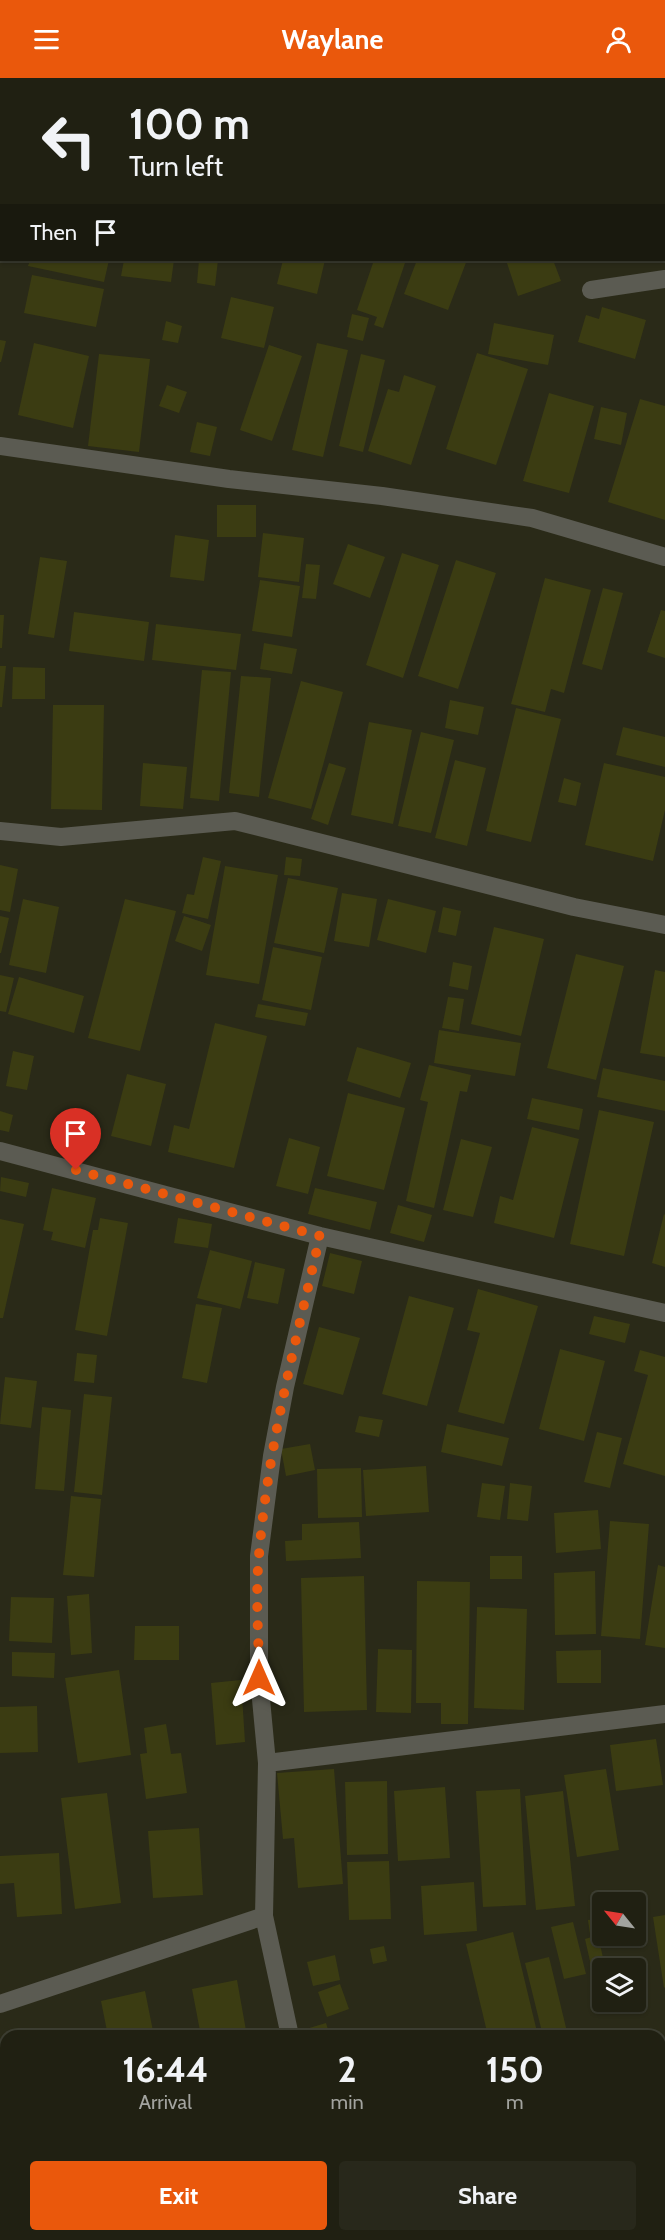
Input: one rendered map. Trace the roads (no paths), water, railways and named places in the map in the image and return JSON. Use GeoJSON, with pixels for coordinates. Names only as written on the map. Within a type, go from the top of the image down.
{"type":"FeatureCollection","features":[{"type":"Feature","properties":{"kind":"street"},"geometry":{"type":"LineString","coordinates":[[591,290],[665,279]]}},
{"type":"Feature","properties":{"kind":"street"},"geometry":{"type":"LineString","coordinates":[[0,446],[228,479],[382,495],[532,518],[665,557]]}},
{"type":"Feature","properties":{"kind":"street"},"geometry":{"type":"LineString","coordinates":[[0,831],[61,837],[235,822],[574,907],[665,925]]}},
{"type":"Feature","properties":{"kind":"street"},"geometry":{"type":"LineString","coordinates":[[0,1150],[320,1236],[665,1313]]}},
{"type":"Feature","properties":{"kind":"street"},"geometry":{"type":"LineString","coordinates":[[289,2030],[264,1916],[267,1763],[259,1678],[259,1556],[272,1456],[285,1387],[320,1236]]}},
{"type":"Feature","properties":{"kind":"street"},"geometry":{"type":"LineString","coordinates":[[267,1763],[665,1714]]}},
{"type":"Feature","properties":{"kind":"street"},"geometry":{"type":"LineString","coordinates":[[0,2004],[264,1916]]}}]}
